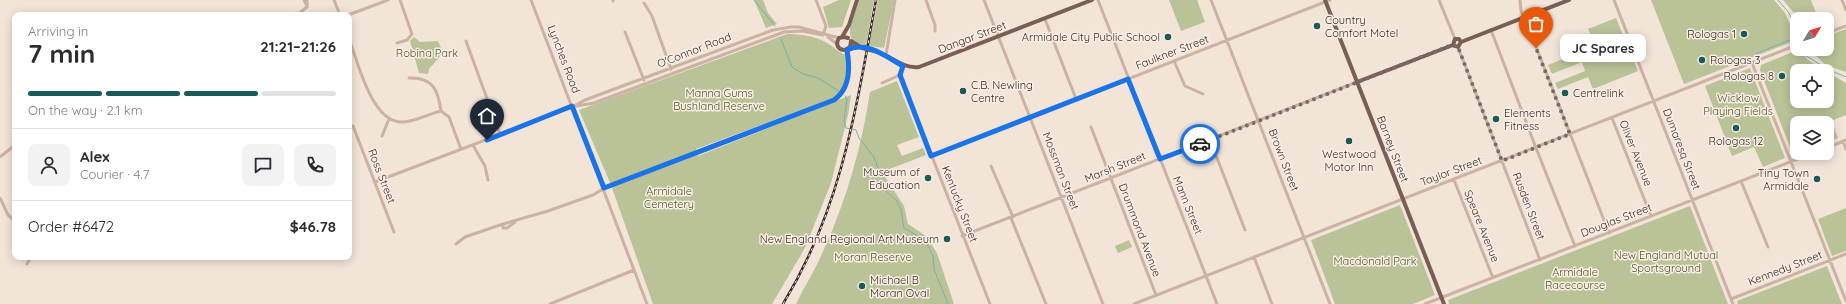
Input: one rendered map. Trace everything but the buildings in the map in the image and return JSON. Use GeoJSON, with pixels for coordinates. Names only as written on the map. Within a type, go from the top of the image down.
{"type":"FeatureCollection","features":[{"type":"Feature","properties":{"kind":"main road"},"geometry":{"type":"LineString","coordinates":[[857,0],[847,30],[837,44],[841,50],[860,47]]}},
{"type":"Feature","properties":{"kind":"main road","name":"Dangar Street"},"geometry":{"type":"LineString","coordinates":[[903,66],[919,67],[1092,0]]}},
{"type":"Feature","properties":{"kind":"main road"},"geometry":{"type":"LineString","coordinates":[[1461,42],[1459,39],[1455,39],[1452,45],[1458,47],[1461,42],[1566,0]]}},
{"type":"Feature","properties":{"kind":"main road","name":"Barney Street"},"geometry":{"type":"LineString","coordinates":[[1327,1],[1444,304]]}},
{"type":"Feature","properties":{"kind":"main road"},"geometry":{"type":"LineString","coordinates":[[847,30],[848,38],[851,42],[860,47],[886,55],[903,66]]}},
{"type":"Feature","properties":{"kind":"main road"},"geometry":{"type":"LineString","coordinates":[[841,38],[848,38]]}},
{"type":"Feature","properties":{"kind":"main road"},"geometry":{"type":"LineString","coordinates":[[848,49],[851,42]]}},
{"type":"Feature","properties":{"kind":"main road","name":"Marsh Street"},"geometry":{"type":"LineString","coordinates":[[1357,82],[1452,45]]}},
{"type":"Feature","properties":{"kind":"street"},"geometry":{"type":"LineString","coordinates":[[304,0],[307,7]]}},
{"type":"Feature","properties":{"kind":"street"},"geometry":{"type":"LineString","coordinates":[[307,0],[307,7]]}},
{"type":"Feature","properties":{"kind":"street"},"geometry":{"type":"LineString","coordinates":[[334,0],[339,12]]}},
{"type":"Feature","properties":{"kind":"street"},"geometry":{"type":"LineString","coordinates":[[352,14],[388,0]]}},
{"type":"Feature","properties":{"kind":"street"},"geometry":{"type":"LineString","coordinates":[[397,43],[407,40],[412,34],[400,0]]}},
{"type":"Feature","properties":{"kind":"street","name":"Lynches Road"},"geometry":{"type":"LineString","coordinates":[[531,0],[647,304]]}},
{"type":"Feature","properties":{"kind":"street"},"geometry":{"type":"LineString","coordinates":[[816,0],[826,26],[825,36]]}},
{"type":"Feature","properties":{"kind":"street"},"geometry":{"type":"LineString","coordinates":[[886,55],[895,0]]}},
{"type":"Feature","properties":{"kind":"street"},"geometry":{"type":"LineString","coordinates":[[926,0],[935,25],[935,31]]}},
{"type":"Feature","properties":{"kind":"street","name":"Mossman Street"},"geometry":{"type":"LineString","coordinates":[[984,0],[1103,304]]}},
{"type":"Feature","properties":{"kind":"street","name":"Mann Street"},"geometry":{"type":"LineString","coordinates":[[1098,0],[1217,304]]}},
{"type":"Feature","properties":{"kind":"street","name":"Brown Street"},"geometry":{"type":"LineString","coordinates":[[1212,0],[1330,304]]}},
{"type":"Feature","properties":{"kind":"street"},"geometry":{"type":"LineString","coordinates":[[1439,0],[1455,39]]}},
{"type":"Feature","properties":{"kind":"street"},"geometry":{"type":"LineString","coordinates":[[1520,0],[1521,12],[1609,233]]}},
{"type":"Feature","properties":{"kind":"street","name":"Dumaresq Street"},"geometry":{"type":"LineString","coordinates":[[1614,0],[1731,298],[1732,304]]}},
{"type":"Feature","properties":{"kind":"street"},"geometry":{"type":"LineString","coordinates":[[1842,0],[1846,10]]}},
{"type":"Feature","properties":{"kind":"street","name":"Faulkner Street"},"geometry":{"type":"LineString","coordinates":[[931,156],[1327,1]]}},
{"type":"Feature","properties":{"kind":"street"},"geometry":{"type":"LineString","coordinates":[[644,3],[652,16],[670,69]]}},
{"type":"Feature","properties":{"kind":"street"},"geometry":{"type":"LineString","coordinates":[[301,12],[307,7]]}},
{"type":"Feature","properties":{"kind":"street"},"geometry":{"type":"LineString","coordinates":[[1044,18],[1076,99]]}},
{"type":"Feature","properties":{"kind":"street"},"geometry":{"type":"LineString","coordinates":[[1834,30],[1846,26]]}},
{"type":"Feature","properties":{"kind":"street","name":"O'Connor Road"},"geometry":{"type":"LineString","coordinates":[[375,182],[585,100],[778,29],[799,28],[820,32],[837,44]]}},
{"type":"Feature","properties":{"kind":"street"},"geometry":{"type":"LineString","coordinates":[[1491,30],[1574,246]]}},
{"type":"Feature","properties":{"kind":"street","name":"O'Connor Road"},"geometry":{"type":"LineString","coordinates":[[572,106],[594,103],[784,32],[802,31],[841,38]]}},
{"type":"Feature","properties":{"kind":"street"},"geometry":{"type":"LineString","coordinates":[[625,32],[645,84]]}},
{"type":"Feature","properties":{"kind":"street"},"geometry":{"type":"LineString","coordinates":[[466,41],[500,134]]}},
{"type":"Feature","properties":{"kind":"street"},"geometry":{"type":"LineString","coordinates":[[352,47],[376,107],[389,119],[399,122],[409,122],[441,111]]}},
{"type":"Feature","properties":{"kind":"street","name":"Rusden Street"},"geometry":{"type":"LineString","coordinates":[[1458,47],[1540,260]]}},
{"type":"Feature","properties":{"kind":"street","name":"Taylor Street"},"geometry":{"type":"LineString","coordinates":[[1134,304],[1790,48]]}},
{"type":"Feature","properties":{"kind":"street"},"geometry":{"type":"LineString","coordinates":[[456,244],[465,237],[503,224],[503,228],[505,229],[515,222],[593,195],[604,188],[834,100],[842,94],[845,89],[848,75],[848,49]]}},
{"type":"Feature","properties":{"kind":"street"},"geometry":{"type":"LineString","coordinates":[[1174,61],[1185,86],[1203,94]]}},
{"type":"Feature","properties":{"kind":"street"},"geometry":{"type":"LineString","coordinates":[[1752,62],[1846,301]]}},
{"type":"Feature","properties":{"kind":"street"},"geometry":{"type":"LineString","coordinates":[[882,83],[900,75],[903,66]]}},
{"type":"Feature","properties":{"kind":"street","name":"Kentucky Street"},"geometry":{"type":"LineString","coordinates":[[900,75],[990,304]]}},
{"type":"Feature","properties":{"kind":"street"},"geometry":{"type":"LineString","coordinates":[[410,78],[424,79],[429,81],[432,85],[441,111],[449,117],[461,149]]}},
{"type":"Feature","properties":{"kind":"street","name":"Marsh Street"},"geometry":{"type":"LineString","coordinates":[[962,236],[1357,82]]}},
{"type":"Feature","properties":{"kind":"street","name":"Oliver Avenue"},"geometry":{"type":"LineString","coordinates":[[1612,118],[1651,216]]}},
{"type":"Feature","properties":{"kind":"street"},"geometry":{"type":"LineString","coordinates":[[382,136],[389,119]]}},
{"type":"Feature","properties":{"kind":"street","name":"Ross Street"},"geometry":{"type":"LineString","coordinates":[[352,126],[394,232]]}},
{"type":"Feature","properties":{"kind":"street","name":"Drummond Avenue"},"geometry":{"type":"LineString","coordinates":[[1091,127],[1156,295]]}},
{"type":"Feature","properties":{"kind":"street"},"geometry":{"type":"LineString","coordinates":[[1210,140],[1245,230]]}},
{"type":"Feature","properties":{"kind":"street"},"geometry":{"type":"LineString","coordinates":[[1834,145],[1845,141],[1846,149]]}},
{"type":"Feature","properties":{"kind":"street"},"geometry":{"type":"LineString","coordinates":[[473,145],[485,166],[488,180]]}},
{"type":"Feature","properties":{"kind":"street"},"geometry":{"type":"LineString","coordinates":[[0,157],[12,147]]}},
{"type":"Feature","properties":{"kind":"street","name":"Douglas Street"},"geometry":{"type":"LineString","coordinates":[[1425,304],[1791,161]]}},
{"type":"Feature","properties":{"kind":"street"},"geometry":{"type":"LineString","coordinates":[[992,166],[1046,304]]}},
{"type":"Feature","properties":{"kind":"street","name":"Speare Avenue"},"geometry":{"type":"LineString","coordinates":[[1454,180],[1493,278]]}},
{"type":"Feature","properties":{"kind":"street"},"geometry":{"type":"LineString","coordinates":[[1741,181],[1768,247]]}},
{"type":"Feature","properties":{"kind":"street"},"geometry":{"type":"LineString","coordinates":[[0,198],[8,215],[12,218]]}},
{"type":"Feature","properties":{"kind":"street","name":"Kennedy Street"},"geometry":{"type":"LineString","coordinates":[[1731,298],[1846,254]]}},
{"type":"Feature","properties":{"kind":"street"},"geometry":{"type":"LineString","coordinates":[[1254,257],[1272,304]]}},
{"type":"Feature","properties":{"kind":"street"},"geometry":{"type":"LineString","coordinates":[[27,264],[29,260]]}},
{"type":"Feature","properties":{"kind":"street"},"geometry":{"type":"LineString","coordinates":[[550,304],[634,270]]}},
{"type":"Feature","properties":{"kind":"green space"},"geometry":{"type":"Polygon","coordinates":[[[754,0],[763,0],[768,13],[777,24],[766,28],[754,0]]]}},
{"type":"Feature","properties":{"kind":"green space"},"geometry":{"type":"Polygon","coordinates":[[[839,0],[851,0],[842,27],[829,28],[823,7],[839,0]]]}},
{"type":"Feature","properties":{"kind":"green space"},"geometry":{"type":"Polygon","coordinates":[[[859,0],[874,0],[866,45],[852,40],[850,35],[850,28],[859,0]]]}},
{"type":"Feature","properties":{"kind":"green space"},"geometry":{"type":"Polygon","coordinates":[[[878,0],[894,0],[884,48],[869,46],[878,0]]]}},
{"type":"Feature","properties":{"kind":"green space"},"geometry":{"type":"Polygon","coordinates":[[[1169,0],[1197,0],[1205,22],[1181,31],[1169,0]]]}},
{"type":"Feature","properties":{"kind":"green space"},"geometry":{"type":"Polygon","coordinates":[[[1651,0],[1774,0],[1785,13],[1790,24],[1790,43],[1684,84],[1651,0]]]}},
{"type":"Feature","properties":{"kind":"green space"},"geometry":{"type":"Polygon","coordinates":[[[1783,0],[1811,0],[1815,12],[1793,12],[1783,0]]]}},
{"type":"Feature","properties":{"kind":"green space"},"geometry":{"type":"Polygon","coordinates":[[[1616,18],[1638,71],[1593,89],[1588,77],[1558,89],[1555,83],[1585,71],[1582,62],[1552,74],[1548,65],[1578,53],[1576,47],[1593,40],[1588,29],[1616,18]]]}},
{"type":"Feature","properties":{"kind":"green space"},"geometry":{"type":"Polygon","coordinates":[[[1846,29],[1846,72],[1834,68],[1834,64],[1825,64],[1816,56],[1834,56],[1834,33],[1846,29]]]}},
{"type":"Feature","properties":{"kind":"green space"},"geometry":{"type":"Polygon","coordinates":[[[787,34],[813,37],[829,44],[843,54],[846,54],[846,77],[840,93],[836,97],[696,149],[698,156],[851,95],[848,115],[831,183],[805,248],[772,304],[653,304],[611,185],[579,110],[787,34]]]}},
{"type":"Feature","properties":{"kind":"green space","name":"Robina Park"},"geometry":{"type":"Polygon","coordinates":[[[414,37],[420,42],[438,41],[443,53],[429,69],[428,74],[419,73],[410,41],[414,37]]]}},
{"type":"Feature","properties":{"kind":"green space","name":"Wicklow Playing Fields"},"geometry":{"type":"Polygon","coordinates":[[[1790,53],[1790,56],[1805,56],[1815,64],[1790,64],[1790,108],[1834,108],[1834,76],[1846,83],[1846,115],[1834,120],[1834,116],[1790,116],[1790,147],[1760,70],[1761,65],[1790,53]]]}},
{"type":"Feature","properties":{"kind":"green space","name":"Wicklow Playing Fields"},"geometry":{"type":"Polygon","coordinates":[[[1750,68],[1785,158],[1763,167],[1754,147],[1732,156],[1705,86],[1750,68]]]}},
{"type":"Feature","properties":{"kind":"green space","name":"Moran Reserve"},"geometry":{"type":"Polygon","coordinates":[[[897,81],[919,137],[897,145],[902,156],[923,148],[926,155],[882,172],[904,206],[908,224],[926,236],[937,253],[954,304],[796,304],[822,254],[847,190],[863,132],[870,92],[897,81]]]}},
{"type":"Feature","properties":{"kind":"green space","name":"Wicklow Playing Fields"},"geometry":{"type":"Polygon","coordinates":[[[1834,128],[1838,138],[1834,140],[1834,128]]]}},
{"type":"Feature","properties":{"kind":"green space","name":"Macdonald Park"},"geometry":{"type":"Polygon","coordinates":[[[1400,205],[1435,295],[1413,304],[1335,304],[1311,240],[1400,205]]]}},
{"type":"Feature","properties":{"kind":"green space","name":"New England Mutual Sportsground"},"geometry":{"type":"Polygon","coordinates":[[[1690,206],[1728,304],[1449,304],[1448,300],[1690,206]]]}},
{"type":"Feature","properties":{"kind":"green space"},"geometry":{"type":"Polygon","coordinates":[[[1846,208],[1846,251],[1832,256],[1818,219],[1846,208]]]}},
{"type":"Feature","properties":{"kind":"green space"},"geometry":{"type":"Polygon","coordinates":[[[1129,240],[1132,247],[1118,253],[1115,246],[1129,240]]]}},
{"type":"Feature","properties":{"kind":"green space"},"geometry":{"type":"Polygon","coordinates":[[[1827,266],[1842,304],[1738,304],[1737,301],[1827,266]]]}},
{"type":"Feature","properties":{"kind":"waterway"},"geometry":{"type":"LineString","coordinates":[[754,0],[775,26]]}},
{"type":"Feature","properties":{"kind":"waterway"},"geometry":{"type":"LineString","coordinates":[[1778,0],[1790,15]]}},
{"type":"Feature","properties":{"kind":"waterway"},"geometry":{"type":"LineString","coordinates":[[781,39],[792,67],[803,74],[818,78],[840,92]]}},
{"type":"Feature","properties":{"kind":"waterway"},"geometry":{"type":"LineString","coordinates":[[1755,54],[1790,40]]}},
{"type":"Feature","properties":{"kind":"waterway"},"geometry":{"type":"LineString","coordinates":[[1807,56],[1827,69],[1846,77]]}},
{"type":"Feature","properties":{"kind":"waterway"},"geometry":{"type":"LineString","coordinates":[[845,96],[847,99],[844,120],[846,128],[856,130],[859,138],[874,157],[886,191],[897,201],[901,210],[904,228],[925,240],[933,256],[934,269],[948,304]]}},
{"type":"Feature","properties":{"kind":"railway"},"geometry":{"type":"LineString","coordinates":[[783,304],[803,268],[820,231],[833,194],[853,119],[876,0]]}},
{"type":"Feature","properties":{"kind":"way so far"},"geometry":{"type":"LineString","coordinates":[[1200,144],[1452,45],[1454,47],[1458,47],[1502,161],[1570,134],[1536,48]]}},
{"type":"Feature","properties":{"kind":"place","name":"Country Comfort Motel"},"geometry":{"type":"Point","coordinates":[1317,26]}},
{"type":"Feature","properties":{"kind":"place","name":"Rologas 1"},"geometry":{"type":"Point","coordinates":[1744,34]}},
{"type":"Feature","properties":{"kind":"place","name":"Armidale City Public School"},"geometry":{"type":"Point","coordinates":[1168,37]}},
{"type":"Feature","properties":{"kind":"place","name":"JC Spares"},"geometry":{"type":"Point","coordinates":[1536,48]}},
{"type":"Feature","properties":{"kind":"place","name":"Rologas 3"},"geometry":{"type":"Point","coordinates":[1702,60]}},
{"type":"Feature","properties":{"kind":"place","name":"Rologas 8"},"geometry":{"type":"Point","coordinates":[1782,76]}},
{"type":"Feature","properties":{"kind":"place","name":"C.B. Newling Centre"},"geometry":{"type":"Point","coordinates":[963,91]}},
{"type":"Feature","properties":{"kind":"place","name":"Centrelink"},"geometry":{"type":"Point","coordinates":[1565,93]}},
{"type":"Feature","properties":{"kind":"place","name":"Elements Fitness"},"geometry":{"type":"Point","coordinates":[1496,119]}},
{"type":"Feature","properties":{"kind":"place","name":"Rologas 12"},"geometry":{"type":"Point","coordinates":[1736,128]}},
{"type":"Feature","properties":{"kind":"place","name":"Westwood Motor Inn"},"geometry":{"type":"Point","coordinates":[1349,141]}},
{"type":"Feature","properties":{"kind":"place","name":"Museum of Education"},"geometry":{"type":"Point","coordinates":[928,178]}},
{"type":"Feature","properties":{"kind":"place","name":"Tiny Town Armidale"},"geometry":{"type":"Point","coordinates":[1817,179]}},
{"type":"Feature","properties":{"kind":"place","name":"New England Regional Art Museum"},"geometry":{"type":"Point","coordinates":[947,239]}},
{"type":"Feature","properties":{"kind":"place","name":"Michael B Moran Oval"},"geometry":{"type":"Point","coordinates":[862,286]}},
{"type":"Feature","properties":{"kind":"route"},"geometry":{"type":"LineString","coordinates":[[487,140],[572,106],[604,188],[652,172],[834,100],[842,94],[845,89],[848,75],[847,50],[849,48],[858,47],[881,52],[903,66],[900,75],[931,156],[1128,79],[1160,159],[1200,144]]}},
{"type":"Feature","properties":{"kind":"park label","name":"Manna Gums Bushland Reserve"},"geometry":{"type":"Point","coordinates":[719,99]}},
{"type":"Feature","properties":{"kind":"park label","name":"Armidale Cemetery"},"geometry":{"type":"Point","coordinates":[669,197]}},
{"type":"Feature","properties":{"kind":"park label","name":"Armidale Racecourse"},"geometry":{"type":"Point","coordinates":[1575,278]}}]}
